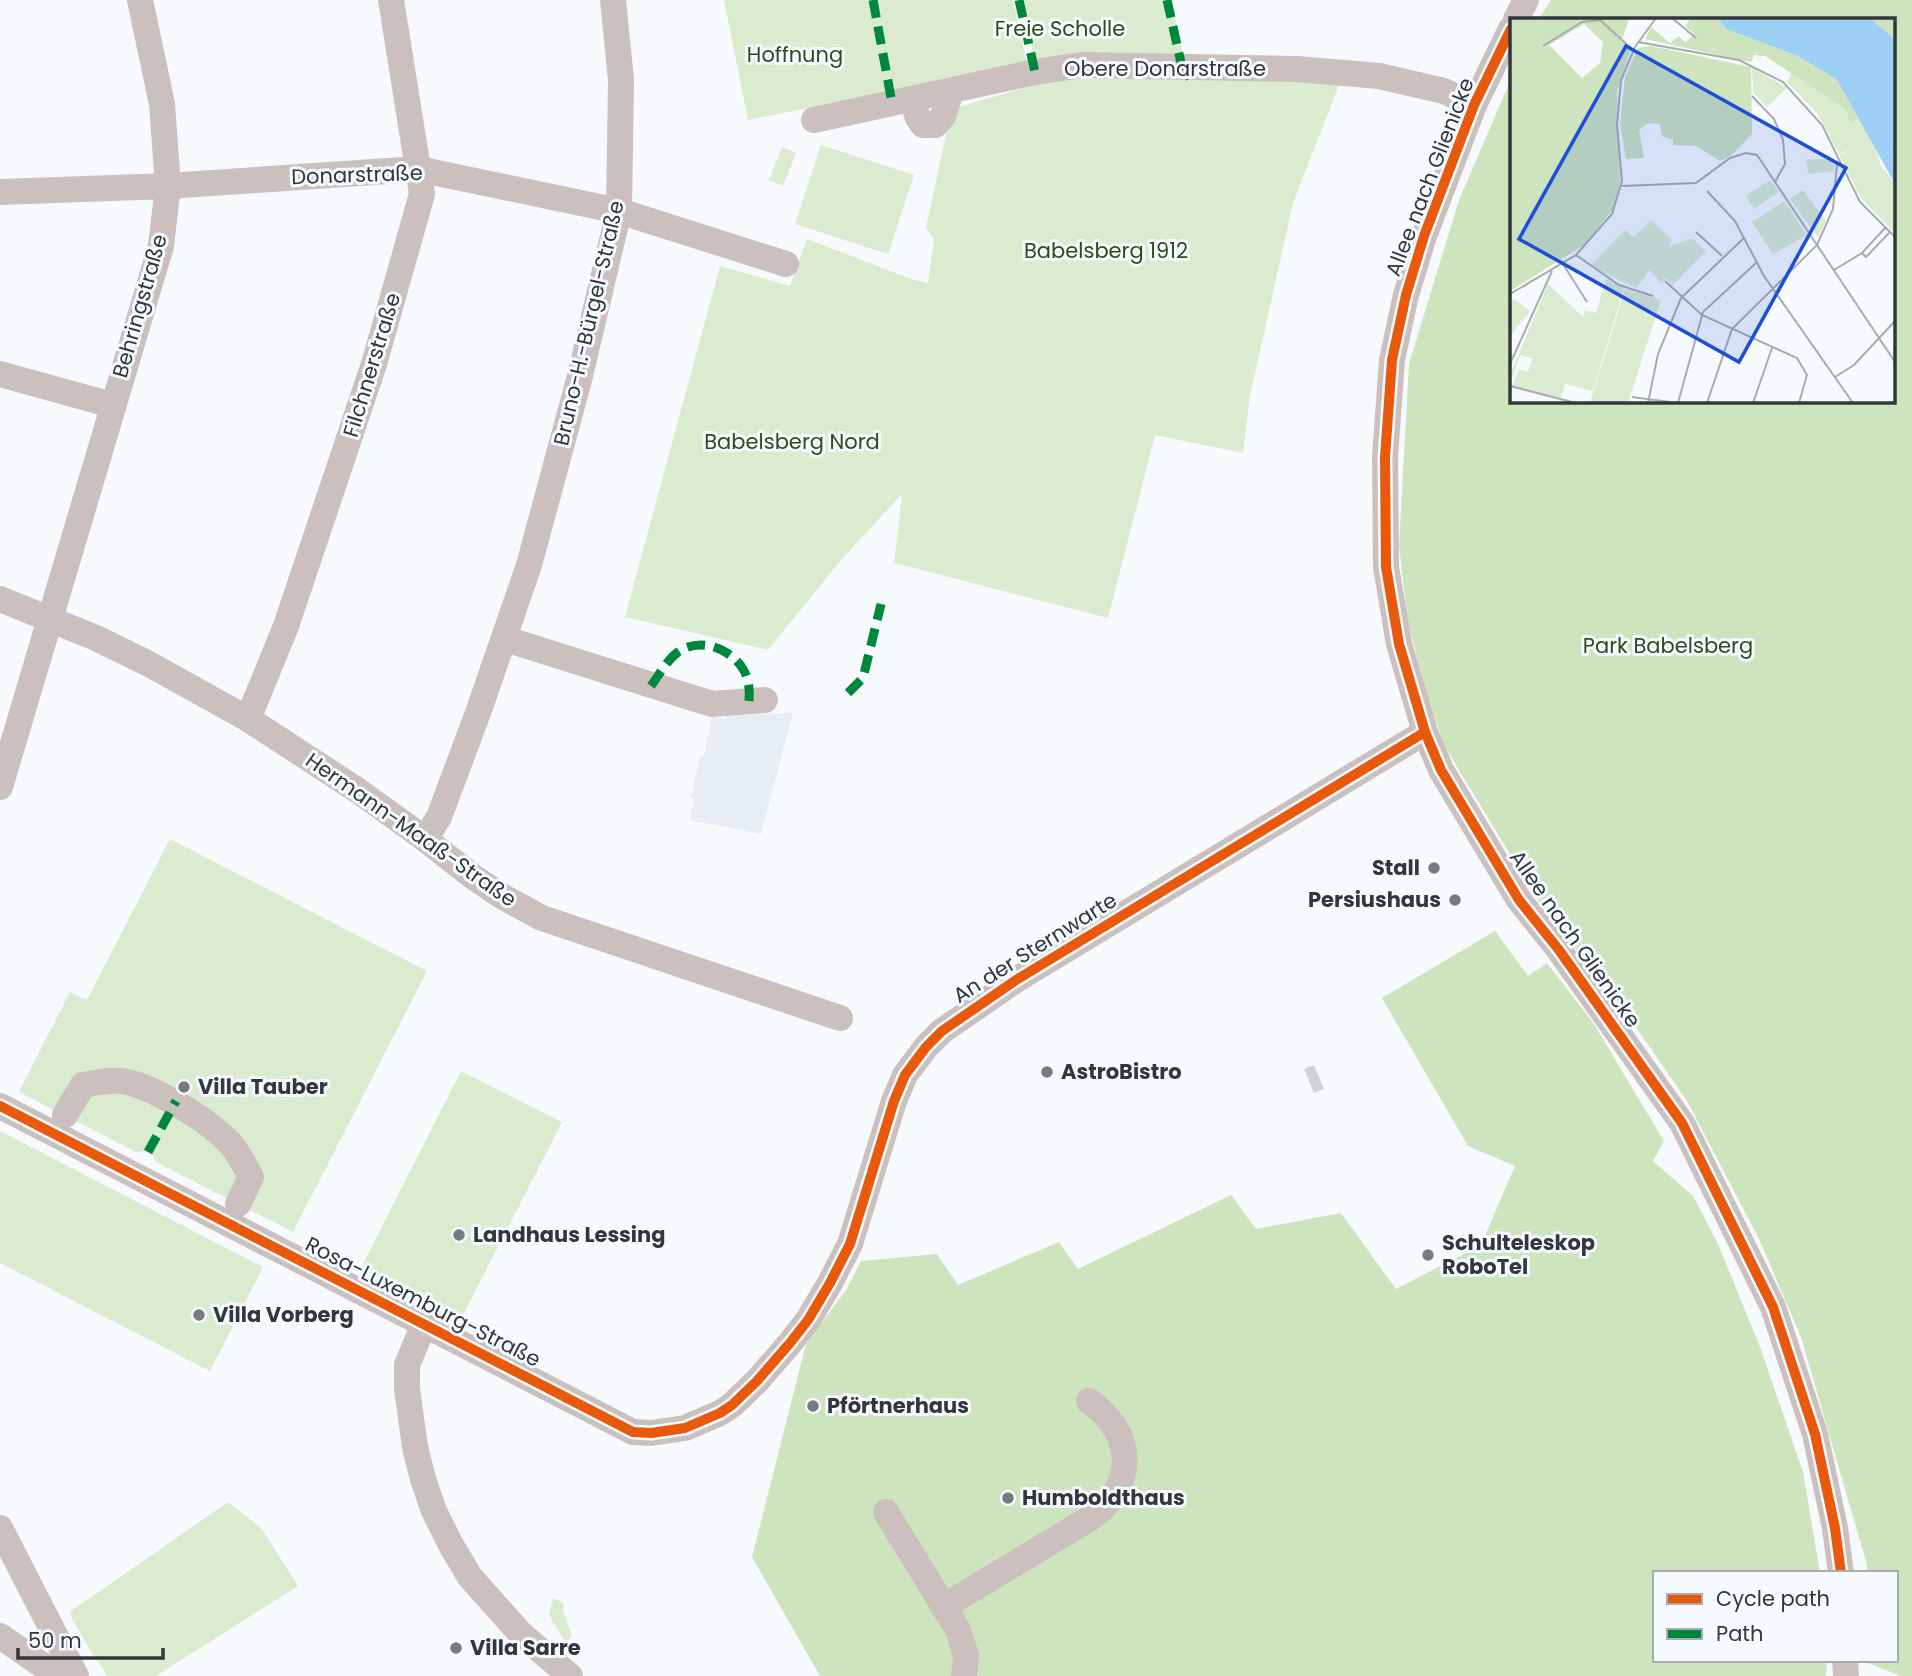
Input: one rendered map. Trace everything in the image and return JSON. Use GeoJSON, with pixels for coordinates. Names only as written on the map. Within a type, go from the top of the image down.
{"type":"FeatureCollection","features":[{"type":"Feature","properties":{"kind":"street","name":"Behringstraße"},"geometry":{"type":"LineString","coordinates":[[0,787],[160,246],[168,186],[162,104],[140,0]]}},
{"type":"Feature","properties":{"kind":"street","name":"Filchnerstraße"},"geometry":{"type":"LineString","coordinates":[[248,719],[286,626],[374,364],[422,194],[391,0]]}},
{"type":"Feature","properties":{"kind":"street","name":"Bruno-H.-Bürgel-Straße"},"geometry":{"type":"LineString","coordinates":[[425,839],[439,817],[505,639],[548,499],[619,211],[621,80],[613,0]]}},
{"type":"Feature","properties":{"kind":"street"},"geometry":{"type":"LineString","coordinates":[[1516,18],[1525,0]]}},
{"type":"Feature","properties":{"kind":"street","name":"Allee nach Glienicke"},"geometry":{"type":"LineString","coordinates":[[1510,31],[1474,105],[1424,236],[1406,295],[1392,359],[1385,497],[1388,580],[1399,644],[1425,732],[1441,769],[1519,900],[1559,950],[1682,1124],[1773,1307],[1815,1434],[1835,1528],[1841,1571]]}},
{"type":"Feature","properties":{"kind":"street","name":"Obere Donarstraße"},"geometry":{"type":"LineString","coordinates":[[814,120],[1035,72],[1082,65],[1297,69],[1379,76],[1444,91],[1474,105]]}},
{"type":"Feature","properties":{"kind":"street","name":"Donarstraße"},"geometry":{"type":"LineString","coordinates":[[0,192],[168,186],[418,169],[619,211],[786,264]]}},
{"type":"Feature","properties":{"kind":"street","name":"Behringstraße"},"geometry":{"type":"LineString","coordinates":[[0,374],[112,405]]}},
{"type":"Feature","properties":{"kind":"street","name":"Hermann-Maaß-Straße"},"geometry":{"type":"LineString","coordinates":[[0,599],[96,638],[248,719],[357,790],[503,897],[542,918],[725,990],[811,1020],[840,1018]]}},
{"type":"Feature","properties":{"kind":"street"},"geometry":{"type":"LineString","coordinates":[[505,639],[712,704],[765,700]]}},
{"type":"Feature","properties":{"kind":"street","name":"An der Sternwarte"},"geometry":{"type":"LineString","coordinates":[[808,1320],[831,1283],[850,1244],[894,1101],[905,1075],[926,1046],[942,1031],[1016,980],[1425,732]]}},
{"type":"Feature","properties":{"kind":"street"},"geometry":{"type":"LineString","coordinates":[[65,1115],[83,1085],[104,1082],[122,1081],[144,1088],[174,1103],[230,1143],[242,1161],[251,1177],[238,1204]]}},
{"type":"Feature","properties":{"kind":"street","name":"Rosa-Luxemburg-Straße"},"geometry":{"type":"LineString","coordinates":[[0,1106],[633,1432],[668,1432],[694,1425],[720,1413],[757,1381],[808,1320]]}},
{"type":"Feature","properties":{"kind":"street"},"geometry":{"type":"LineString","coordinates":[[424,1324],[407,1365],[407,1389],[415,1447],[434,1511],[470,1577],[520,1633],[570,1676]]}},
{"type":"Feature","properties":{"kind":"street"},"geometry":{"type":"LineString","coordinates":[[943,1607],[1089,1519],[1111,1499],[1122,1478],[1123,1449],[1110,1418],[1089,1401]]}},
{"type":"Feature","properties":{"kind":"street"},"geometry":{"type":"LineString","coordinates":[[886,1512],[958,1630],[966,1656],[964,1676]]}},
{"type":"Feature","properties":{"kind":"street"},"geometry":{"type":"LineString","coordinates":[[0,1528],[76,1676]]}},
{"type":"Feature","properties":{"kind":"street"},"geometry":{"type":"LineString","coordinates":[[0,1636],[58,1676]]}},
{"type":"Feature","properties":{"kind":"shaded area"},"geometry":{"type":"Polygon","coordinates":[[[793,713],[761,834],[690,820],[694,799],[691,797],[700,756],[704,756],[712,716],[725,719],[726,715],[793,713]]]}},
{"type":"Feature","properties":{"kind":"green space","name":"Hoffnung"},"geometry":{"type":"Polygon","coordinates":[[[724,0],[1013,0],[1027,64],[748,120],[724,0]]]}},
{"type":"Feature","properties":{"kind":"green space","name":"Freie Scholle"},"geometry":{"type":"Polygon","coordinates":[[[1022,0],[1171,0],[1184,59],[1035,63],[1022,0]]]}},
{"type":"Feature","properties":{"kind":"green space","name":"Park Babelsberg"},"geometry":{"type":"Polygon","coordinates":[[[1551,0],[1912,0],[1912,1676],[1901,1676],[1865,1662],[1898,1662],[1898,1571],[1867,1571],[1801,1337],[1760,1241],[1687,1101],[1629,1017],[1542,907],[1445,747],[1428,699],[1408,623],[1399,546],[1409,364],[1459,200],[1510,81],[1510,402],[1895,402],[1895,18],[1540,18],[1551,0]]]}},
{"type":"Feature","properties":{"kind":"green space","name":"Babelsberg 1912"},"geometry":{"type":"Polygon","coordinates":[[[1069,75],[1265,77],[1339,85],[1293,203],[1250,396],[1243,453],[1155,435],[1108,618],[894,563],[902,494],[841,560],[768,650],[625,617],[720,266],[790,286],[807,239],[928,283],[934,240],[926,228],[950,116],[955,108],[1069,75]]]}},
{"type":"Feature","properties":{"kind":"green space"},"geometry":{"type":"Polygon","coordinates":[[[821,145],[914,175],[888,254],[795,224],[821,145]]]}},
{"type":"Feature","properties":{"kind":"green space"},"geometry":{"type":"Polygon","coordinates":[[[782,147],[796,153],[783,186],[769,180],[782,147]]]}},
{"type":"Feature","properties":{"kind":"green space"},"geometry":{"type":"Polygon","coordinates":[[[170,839],[427,971],[293,1232],[156,1162],[152,1154],[136,1152],[19,1092],[70,992],[87,1000],[170,839]]]}},
{"type":"Feature","properties":{"kind":"green space"},"geometry":{"type":"Polygon","coordinates":[[[1495,931],[1528,976],[1547,963],[1594,1024],[1664,1141],[1653,1161],[1693,1196],[1718,1244],[1760,1347],[1803,1472],[1820,1571],[1653,1571],[1653,1662],[1827,1662],[1826,1676],[820,1676],[752,1557],[806,1344],[846,1290],[861,1261],[937,1254],[958,1285],[1059,1242],[1078,1269],[1231,1195],[1256,1229],[1341,1213],[1396,1289],[1481,1245],[1515,1166],[1468,1146],[1382,998],[1495,931]]]}},
{"type":"Feature","properties":{"kind":"green space"},"geometry":{"type":"Polygon","coordinates":[[[461,1071],[562,1122],[461,1319],[361,1268],[461,1071]]]}},
{"type":"Feature","properties":{"kind":"green space"},"geometry":{"type":"Polygon","coordinates":[[[0,1131],[263,1267],[210,1371],[0,1263],[0,1131]]]}},
{"type":"Feature","properties":{"kind":"green space"},"geometry":{"type":"Polygon","coordinates":[[[228,1502],[262,1529],[298,1586],[156,1676],[108,1676],[93,1655],[70,1612],[228,1502]]]}},
{"type":"Feature","properties":{"kind":"green space"},"geometry":{"type":"Polygon","coordinates":[[[553,1598],[564,1603],[563,1611],[572,1635],[566,1643],[549,1615],[553,1598]]]}},
{"type":"Feature","properties":{"kind":"tunnel"},"geometry":{"type":"LineString","coordinates":[[1309,1081],[1319,1077]]}},
{"type":"Feature","properties":{"kind":"marked path"},"geometry":{"type":"LineString","coordinates":[[873,0],[892,103]]}},
{"type":"Feature","properties":{"kind":"marked path"},"geometry":{"type":"LineString","coordinates":[[1019,0],[1035,72]]}},
{"type":"Feature","properties":{"kind":"marked path"},"geometry":{"type":"LineString","coordinates":[[1167,0],[1182,67],[1190,78]]}},
{"type":"Feature","properties":{"kind":"marked path"},"geometry":{"type":"LineString","coordinates":[[848,693],[863,678],[881,604]]}},
{"type":"Feature","properties":{"kind":"marked path"},"geometry":{"type":"LineString","coordinates":[[651,686],[678,652],[696,645],[705,645],[723,650],[743,669],[748,681],[749,701]]}},
{"type":"Feature","properties":{"kind":"marked path"},"geometry":{"type":"LineString","coordinates":[[148,1152],[176,1101]]}},
{"type":"Feature","properties":{"kind":"cycle path"},"geometry":{"type":"LineString","coordinates":[[1510,31],[1474,105],[1424,236],[1406,295],[1392,360],[1385,457],[1386,567],[1399,644],[1425,732],[1441,770],[1519,900],[1559,950],[1682,1123],[1773,1307],[1815,1434],[1835,1528],[1841,1571]]}},
{"type":"Feature","properties":{"kind":"cycle path"},"geometry":{"type":"LineString","coordinates":[[0,1106],[633,1432],[651,1433],[685,1428],[732,1405],[757,1381],[808,1320],[850,1244],[894,1101],[905,1075],[942,1031],[1016,980],[1425,732]]}},
{"type":"Feature","properties":{"kind":"place","name":"Stall"},"geometry":{"type":"Point","coordinates":[1434,868]}},
{"type":"Feature","properties":{"kind":"place","name":"Persiushaus"},"geometry":{"type":"Point","coordinates":[1455,900]}},
{"type":"Feature","properties":{"kind":"place","name":"AstroBistro"},"geometry":{"type":"Point","coordinates":[1047,1072]}},
{"type":"Feature","properties":{"kind":"place","name":"Villa Tauber"},"geometry":{"type":"Point","coordinates":[184,1087]}},
{"type":"Feature","properties":{"kind":"place","name":"Landhaus Lessing"},"geometry":{"type":"Point","coordinates":[459,1235]}},
{"type":"Feature","properties":{"kind":"place","name":"Schulteleskop RoboTel"},"geometry":{"type":"Point","coordinates":[1428,1255]}},
{"type":"Feature","properties":{"kind":"place","name":"Villa Vorberg"},"geometry":{"type":"Point","coordinates":[199,1315]}},
{"type":"Feature","properties":{"kind":"place","name":"Pförtnerhaus"},"geometry":{"type":"Point","coordinates":[813,1406]}},
{"type":"Feature","properties":{"kind":"place","name":"Humboldthaus"},"geometry":{"type":"Point","coordinates":[1008,1498]}},
{"type":"Feature","properties":{"kind":"place","name":"Villa Sarre"},"geometry":{"type":"Point","coordinates":[456,1648]}},
{"type":"Feature","properties":{"kind":"park label","name":"Babelsberg Nord"},"geometry":{"type":"Point","coordinates":[792,442]}}]}
